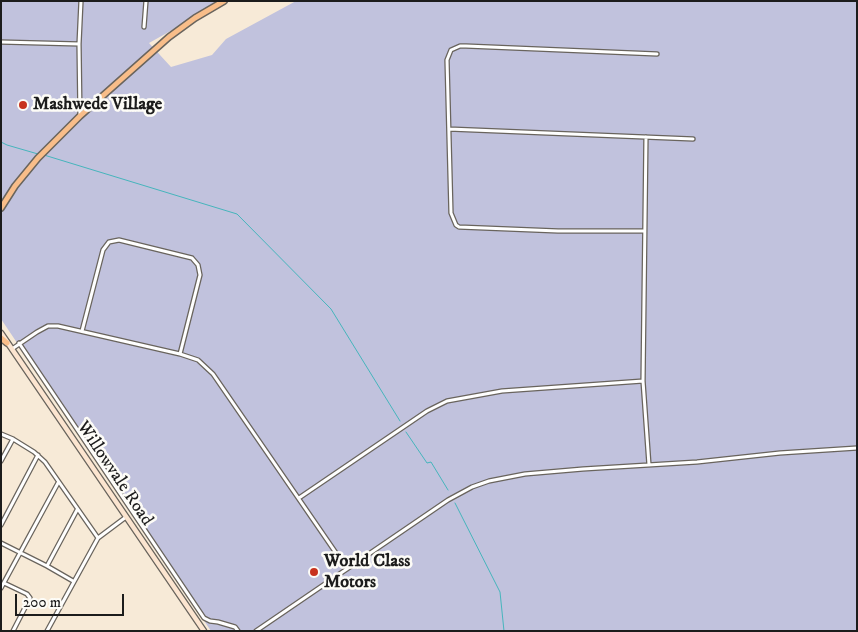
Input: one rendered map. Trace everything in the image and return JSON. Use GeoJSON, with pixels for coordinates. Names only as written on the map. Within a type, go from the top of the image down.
{"type":"FeatureCollection","features":[{"type":"Feature","properties":{"kind":"main road"},"geometry":{"type":"LineString","coordinates":[[1,208],[15,186],[38,158],[80,116],[169,37],[195,18],[224,1]]}},
{"type":"Feature","properties":{"kind":"main road","name":"Willowvale Road"},"geometry":{"type":"LineString","coordinates":[[1,333],[204,631]]}},
{"type":"Feature","properties":{"kind":"main road"},"geometry":{"type":"LineString","coordinates":[[1,338],[7,343]]}},
{"type":"Feature","properties":{"kind":"street"},"geometry":{"type":"LineString","coordinates":[[80,116],[78,44],[81,1]]}},
{"type":"Feature","properties":{"kind":"street"},"geometry":{"type":"LineString","coordinates":[[144,27],[146,1]]}},
{"type":"Feature","properties":{"kind":"street"},"geometry":{"type":"LineString","coordinates":[[1,42],[78,44]]}},
{"type":"Feature","properties":{"kind":"street"},"geometry":{"type":"LineString","coordinates":[[644,232],[459,228],[451,214],[447,60],[448,54],[455,48],[466,46],[657,54]]}},
{"type":"Feature","properties":{"kind":"street"},"geometry":{"type":"LineString","coordinates":[[449,129],[694,139]]}},
{"type":"Feature","properties":{"kind":"street"},"geometry":{"type":"LineString","coordinates":[[646,138],[643,382],[648,465]]}},
{"type":"Feature","properties":{"kind":"street"},"geometry":{"type":"LineString","coordinates":[[82,331],[103,250],[109,242],[119,240],[192,258],[198,266],[200,275],[180,354]]}},
{"type":"Feature","properties":{"kind":"street"},"geometry":{"type":"LineString","coordinates":[[12,349],[36,332],[48,326],[58,326],[180,354],[198,360],[214,374],[347,569]]}},
{"type":"Feature","properties":{"kind":"street"},"geometry":{"type":"LineString","coordinates":[[19,343],[204,618],[235,627],[238,631]]}},
{"type":"Feature","properties":{"kind":"street"},"geometry":{"type":"LineString","coordinates":[[299,498],[427,410],[447,401],[502,391],[643,382]]}},
{"type":"Feature","properties":{"kind":"street"},"geometry":{"type":"LineString","coordinates":[[1,434],[13,439],[38,455],[98,538]]}},
{"type":"Feature","properties":{"kind":"street"},"geometry":{"type":"LineString","coordinates":[[1,460],[13,439]]}},
{"type":"Feature","properties":{"kind":"street"},"geometry":{"type":"LineString","coordinates":[[256,631],[448,500],[472,487],[489,481],[525,474],[697,462],[780,452],[857,448]]}},
{"type":"Feature","properties":{"kind":"street"},"geometry":{"type":"LineString","coordinates":[[1,525],[38,455]]}},
{"type":"Feature","properties":{"kind":"street"},"geometry":{"type":"LineString","coordinates":[[1,588],[58,483]]}},
{"type":"Feature","properties":{"kind":"street"},"geometry":{"type":"LineString","coordinates":[[47,566],[77,510]]}},
{"type":"Feature","properties":{"kind":"street"},"geometry":{"type":"LineString","coordinates":[[47,631],[98,538],[126,517]]}},
{"type":"Feature","properties":{"kind":"street"},"geometry":{"type":"LineString","coordinates":[[1,543],[47,566],[73,582]]}},
{"type":"Feature","properties":{"kind":"street"},"geometry":{"type":"LineString","coordinates":[[4,583],[27,594],[30,598],[12,631]]}},
{"type":"Feature","properties":{"kind":"shaded area"},"geometry":{"type":"Polygon","coordinates":[[[1,1],[224,1],[149,43],[171,67],[212,55],[226,39],[296,1],[857,1],[857,631],[211,631],[1,319],[1,1]]]}},
{"type":"Feature","properties":{"kind":"waterway"},"geometry":{"type":"LineString","coordinates":[[1,142],[38,154]]}},
{"type":"Feature","properties":{"kind":"waterway"},"geometry":{"type":"LineString","coordinates":[[44,155],[237,214],[331,309],[400,421]]}},
{"type":"Feature","properties":{"kind":"waterway"},"geometry":{"type":"LineString","coordinates":[[406,432],[427,463],[431,462],[448,490]]}},
{"type":"Feature","properties":{"kind":"waterway"},"geometry":{"type":"LineString","coordinates":[[455,503],[500,592],[504,631]]}},
{"type":"Feature","properties":{"kind":"place","name":"Mashwede Village"},"geometry":{"type":"Point","coordinates":[23,105]}},
{"type":"Feature","properties":{"kind":"place","name":"World Class Motors"},"geometry":{"type":"Point","coordinates":[314,572]}}]}
